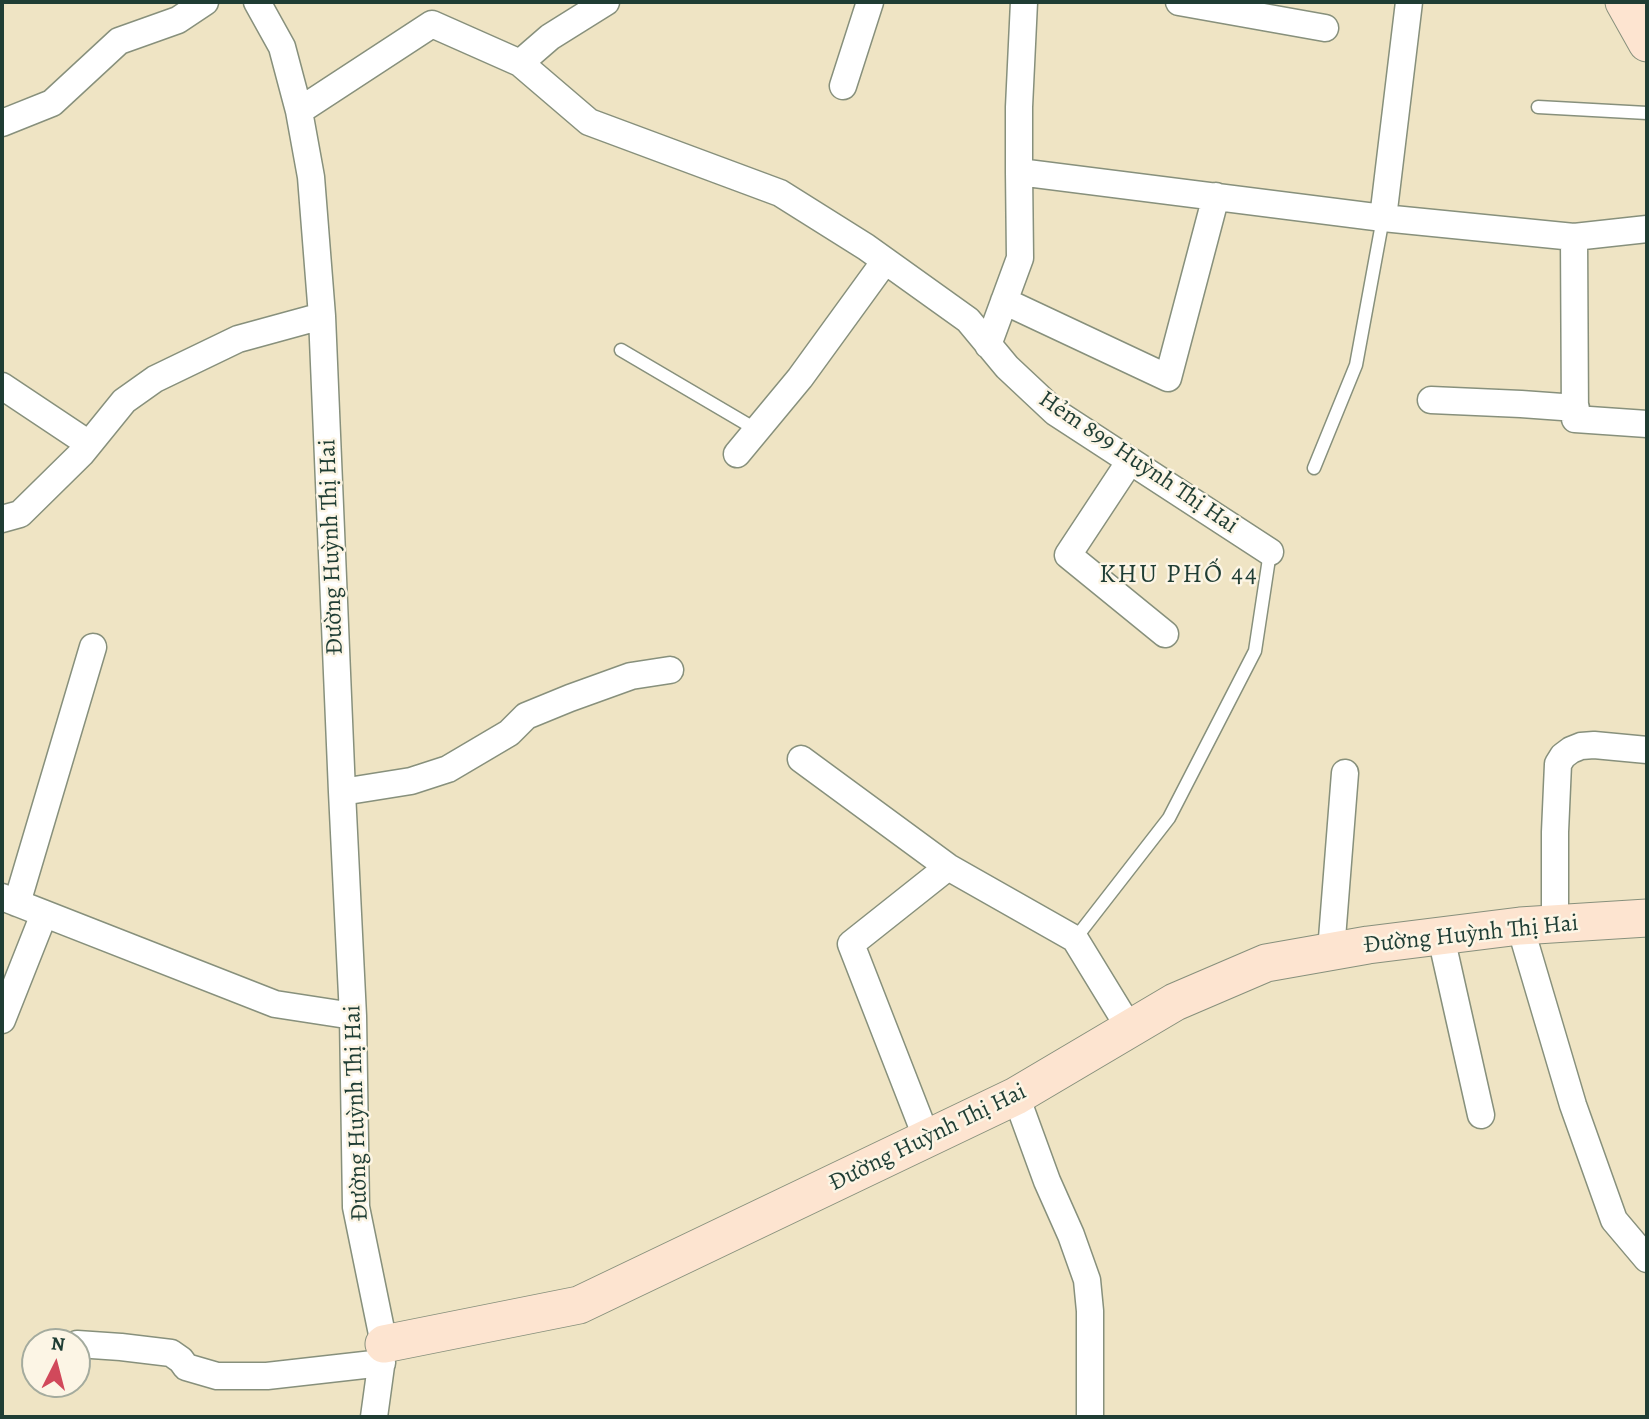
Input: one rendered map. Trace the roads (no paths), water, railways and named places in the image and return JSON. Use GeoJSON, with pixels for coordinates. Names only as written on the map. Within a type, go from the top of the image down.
{"type":"FeatureCollection","features":[{"type":"Feature","properties":{"kind":"street"},"geometry":{"type":"LineString","coordinates":[[2,123],[52,103],[119,41],[177,20],[205,2]]}},
{"type":"Feature","properties":{"kind":"street","name":"Đường Huỳnh Thị Hai"},"geometry":{"type":"LineString","coordinates":[[257,2],[282,47],[299,111],[311,177],[322,316],[354,1016],[356,1207],[383,1354],[579,1305],[1016,1096],[1175,1002],[1266,963],[1367,945],[1537,925],[1647,918]]}},
{"type":"Feature","properties":{"kind":"street"},"geometry":{"type":"LineString","coordinates":[[520,63],[550,37],[606,2]]}},
{"type":"Feature","properties":{"kind":"street"},"geometry":{"type":"LineString","coordinates":[[843,86],[870,2]]}},
{"type":"Feature","properties":{"kind":"street"},"geometry":{"type":"LineString","coordinates":[[988,345],[1020,258],[1019,107],[1024,2]]}},
{"type":"Feature","properties":{"kind":"street"},"geometry":{"type":"LineString","coordinates":[[1180,2],[1325,28]]}},
{"type":"Feature","properties":{"kind":"street"},"geometry":{"type":"LineString","coordinates":[[1383,218],[1409,2]]}},
{"type":"Feature","properties":{"kind":"street"},"geometry":{"type":"LineString","coordinates":[[1624,2],[1647,43]]}},
{"type":"Feature","properties":{"kind":"street","name":"Hẻm 899 Huỳnh Thị Hai"},"geometry":{"type":"LineString","coordinates":[[299,111],[432,24],[520,63],[589,122],[780,193],[866,247],[968,320],[1007,367],[1055,412],[1270,552]]}},
{"type":"Feature","properties":{"kind":"street"},"geometry":{"type":"LineString","coordinates":[[1019,172],[1383,218],[1574,237],[1647,229]]}},
{"type":"Feature","properties":{"kind":"street"},"geometry":{"type":"LineString","coordinates":[[1004,301],[1168,378],[1216,196]]}},
{"type":"Feature","properties":{"kind":"street"},"geometry":{"type":"LineString","coordinates":[[1574,237],[1575,419],[1647,424]]}},
{"type":"Feature","properties":{"kind":"street"},"geometry":{"type":"LineString","coordinates":[[737,454],[800,378],[885,261]]}},
{"type":"Feature","properties":{"kind":"street"},"geometry":{"type":"LineString","coordinates":[[2,519],[20,514],[81,454],[124,401],[155,379],[237,339],[322,316]]}},
{"type":"Feature","properties":{"kind":"street"},"geometry":{"type":"LineString","coordinates":[[2,386],[89,444]]}},
{"type":"Feature","properties":{"kind":"street"},"geometry":{"type":"LineString","coordinates":[[1431,400],[1576,408]]}},
{"type":"Feature","properties":{"kind":"street"},"geometry":{"type":"LineString","coordinates":[[1130,461],[1068,555],[1165,634]]}},
{"type":"Feature","properties":{"kind":"street"},"geometry":{"type":"LineString","coordinates":[[93,647],[9,900],[275,1004],[354,1016]]}},
{"type":"Feature","properties":{"kind":"street"},"geometry":{"type":"LineString","coordinates":[[342,792],[411,780],[448,769],[509,733],[526,716],[631,677],[670,670]]}},
{"type":"Feature","properties":{"kind":"street"},"geometry":{"type":"LineString","coordinates":[[1647,750],[1594,745],[1581,746],[1563,756],[1558,764],[1555,832],[1537,925],[1573,1105],[1614,1220],[1647,1259]]}},
{"type":"Feature","properties":{"kind":"street"},"geometry":{"type":"LineString","coordinates":[[801,759],[948,867],[1075,940],[1130,1029]]}},
{"type":"Feature","properties":{"kind":"street"},"geometry":{"type":"LineString","coordinates":[[1331,951],[1345,773]]}},
{"type":"Feature","properties":{"kind":"street"},"geometry":{"type":"LineString","coordinates":[[927,1139],[851,944],[948,867]]}},
{"type":"Feature","properties":{"kind":"street"},"geometry":{"type":"LineString","coordinates":[[2,1020],[44,914]]}},
{"type":"Feature","properties":{"kind":"street"},"geometry":{"type":"LineString","coordinates":[[1441,937],[1481,1115]]}},
{"type":"Feature","properties":{"kind":"street"},"geometry":{"type":"LineString","coordinates":[[1016,1096],[1087,1280],[1090,1311],[1090,1417]]}},
{"type":"Feature","properties":{"kind":"street"},"geometry":{"type":"LineString","coordinates":[[91,1346],[171,1353],[186,1367],[217,1376],[267,1377],[383,1354],[374,1417]]}},
{"type":"Feature","properties":{"kind":"lane"},"geometry":{"type":"LineString","coordinates":[[1538,107],[1647,113]]}},
{"type":"Feature","properties":{"kind":"lane"},"geometry":{"type":"LineString","coordinates":[[1314,468],[1356,365],[1383,218]]}},
{"type":"Feature","properties":{"kind":"lane"},"geometry":{"type":"LineString","coordinates":[[621,350],[757,430]]}},
{"type":"Feature","properties":{"kind":"lane"},"geometry":{"type":"LineString","coordinates":[[1075,940],[1169,818],[1255,651],[1270,552]]}},
{"type":"Feature","properties":{"kind":"district","name":"KHU PHỐ 44"},"geometry":{"type":"Point","coordinates":[1179,576]}}]}
